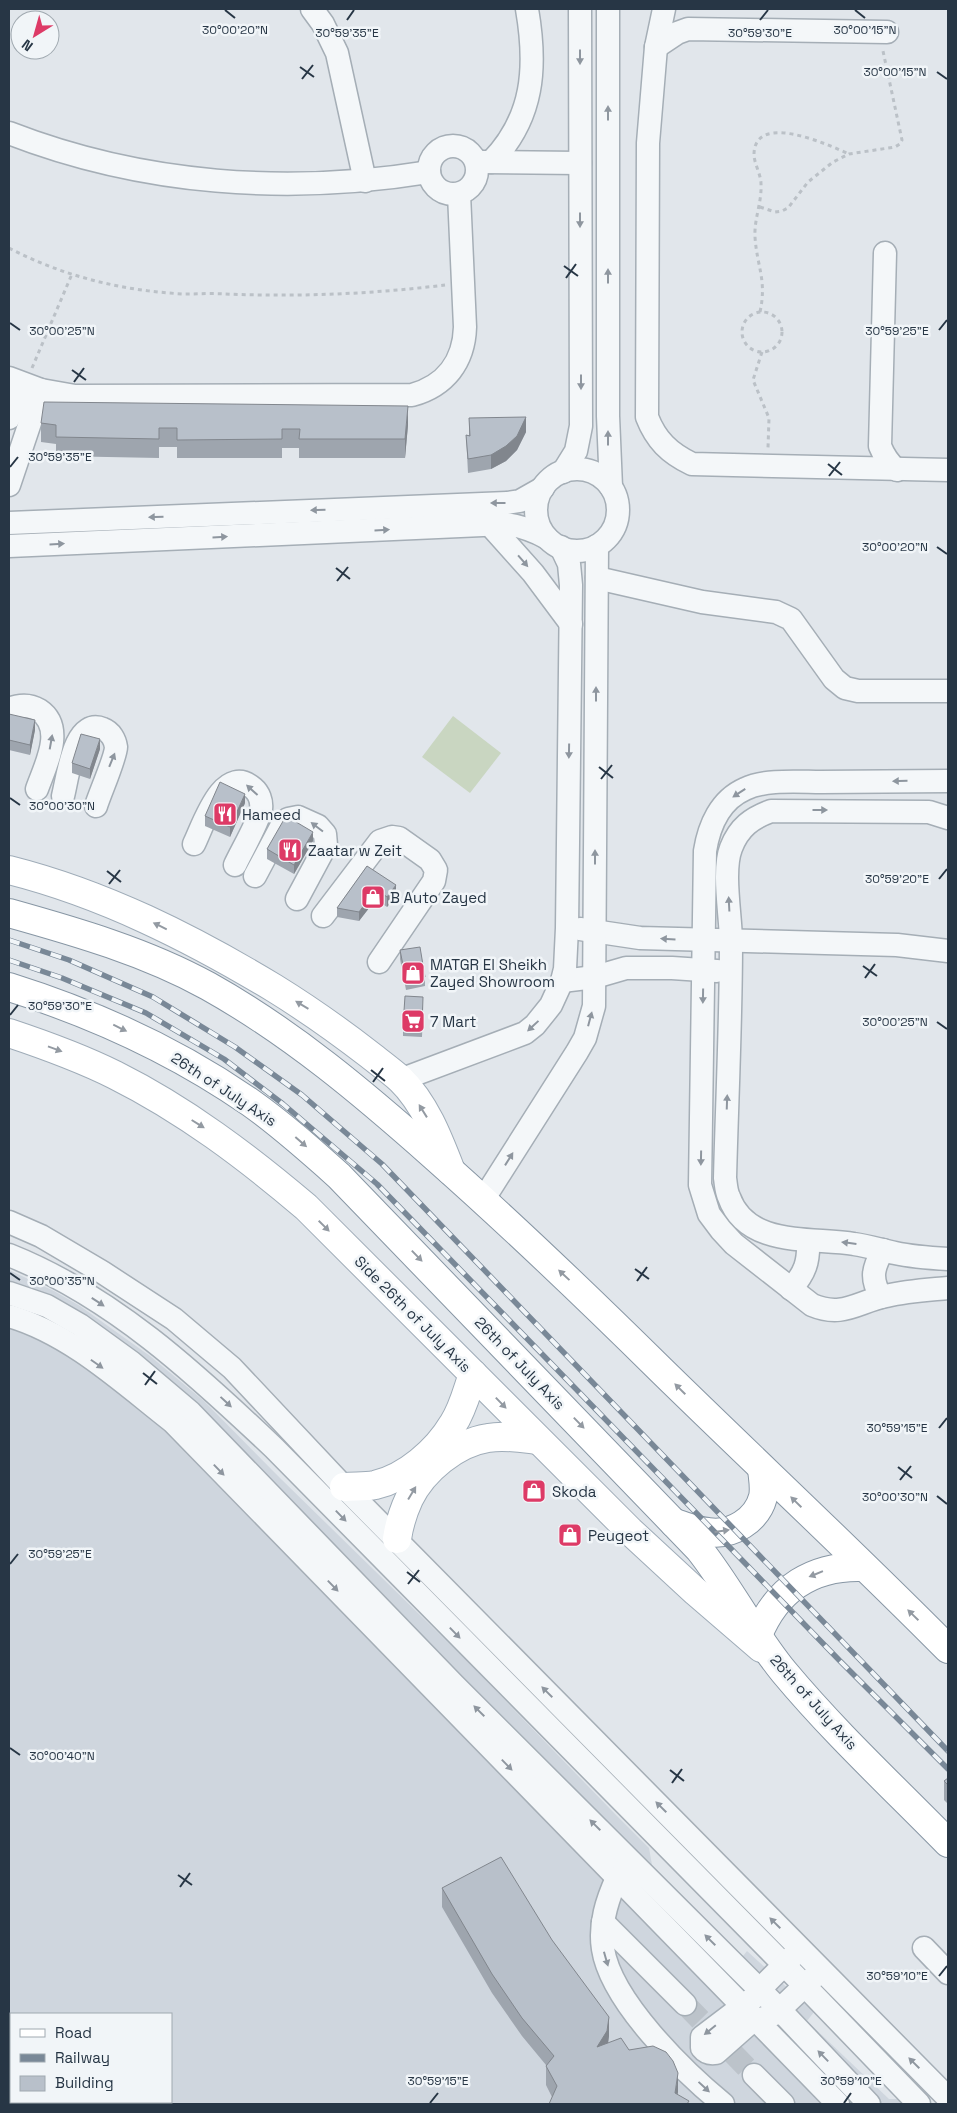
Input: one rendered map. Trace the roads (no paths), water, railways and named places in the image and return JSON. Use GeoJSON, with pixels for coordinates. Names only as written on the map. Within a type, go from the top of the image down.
{"type":"FeatureCollection","features":[{"type":"Feature","properties":{"kind":"main road"},"geometry":{"type":"LineString","coordinates":[[9,870],[82,893],[151,921],[218,954],[310,1010],[400,1080],[432,1127],[451,1171]]}},
{"type":"Feature","properties":{"kind":"main road"},"geometry":{"type":"LineString","coordinates":[[9,913],[60,927],[138,954],[206,985],[272,1025],[333,1069],[451,1171],[584,1294],[762,1470],[948,1648]]}},
{"type":"Feature","properties":{"kind":"main road","name":"26th of July Axis"},"geometry":{"type":"LineString","coordinates":[[9,987],[52,1000],[104,1020],[155,1045],[205,1072],[244,1098],[297,1138],[352,1189],[674,1523],[721,1576],[774,1658],[809,1700],[948,1843]]}},
{"type":"Feature","properties":{"kind":"main road","name":"Side 26th of July Axis"},"geometry":{"type":"LineString","coordinates":[[9,1032],[62,1051],[116,1076],[215,1135],[262,1170],[306,1207],[630,1531],[696,1592],[774,1658]]}},
{"type":"Feature","properties":{"kind":"main road"},"geometry":{"type":"LineString","coordinates":[[344,1487],[374,1485],[390,1480],[402,1474],[429,1453],[454,1424],[473,1374]]}},
{"type":"Feature","properties":{"kind":"main road"},"geometry":{"type":"LineString","coordinates":[[397,1539],[409,1498],[430,1471],[450,1454],[478,1440],[490,1437],[537,1440]]}},
{"type":"Feature","properties":{"kind":"main road"},"geometry":{"type":"LineString","coordinates":[[674,1523],[709,1532],[723,1532],[736,1528],[748,1520],[760,1504],[764,1484],[762,1470]]}},
{"type":"Feature","properties":{"kind":"main road"},"geometry":{"type":"LineString","coordinates":[[758,1635],[766,1617],[778,1600],[799,1582],[830,1569],[864,1567]]}},
{"type":"Feature","properties":{"kind":"street"},"geometry":{"type":"LineString","coordinates":[[312,9],[323,24],[337,53],[365,181]]}},
{"type":"Feature","properties":{"kind":"street"},"geometry":{"type":"LineString","coordinates":[[527,9],[531,50],[528,99],[516,130],[483,162],[470,187],[458,194],[452,194],[439,189],[434,184],[430,172],[432,160],[440,150],[445,148],[457,147],[463,149],[483,162],[580,163]]}},
{"type":"Feature","properties":{"kind":"street"},"geometry":{"type":"LineString","coordinates":[[563,472],[576,451],[581,426],[580,9]]}},
{"type":"Feature","properties":{"kind":"street"},"geometry":{"type":"LineString","coordinates":[[608,9],[608,432],[611,487]]}},
{"type":"Feature","properties":{"kind":"street"},"geometry":{"type":"LineString","coordinates":[[664,9],[670,17],[688,29]]}},
{"type":"Feature","properties":{"kind":"street"},"geometry":{"type":"LineString","coordinates":[[664,9],[656,47],[648,143],[647,417],[653,432],[663,446],[676,457],[692,464],[948,470]]}},
{"type":"Feature","properties":{"kind":"street"},"geometry":{"type":"LineString","coordinates":[[656,47],[676,33],[688,29],[883,32]]}},
{"type":"Feature","properties":{"kind":"street"},"geometry":{"type":"LineString","coordinates":[[9,133],[100,162],[174,176],[222,182],[289,185],[365,181],[430,172]]}},
{"type":"Feature","properties":{"kind":"street"},"geometry":{"type":"LineString","coordinates":[[24,384],[75,396],[412,395],[427,390],[441,381],[452,369],[460,356],[465,337],[458,194]]}},
{"type":"Feature","properties":{"kind":"street"},"geometry":{"type":"LineString","coordinates":[[884,253],[880,446],[889,464],[897,470]]}},
{"type":"Feature","properties":{"kind":"street"},"geometry":{"type":"LineString","coordinates":[[9,418],[24,384]]}},
{"type":"Feature","properties":{"kind":"street"},"geometry":{"type":"LineString","coordinates":[[9,485],[24,384]]}},
{"type":"Feature","properties":{"kind":"street"},"geometry":{"type":"LineString","coordinates":[[860,468],[875,455],[880,446]]}},
{"type":"Feature","properties":{"kind":"street"},"geometry":{"type":"LineString","coordinates":[[9,546],[490,525],[520,526],[534,530],[554,542],[579,551],[598,546],[612,533],[618,515],[616,495],[611,487],[605,480],[590,471],[581,469],[563,472],[548,481],[543,488],[537,508],[541,529],[554,542],[569,564],[571,574],[567,928],[565,969],[562,982],[548,1010],[526,1033],[400,1080]]}},
{"type":"Feature","properties":{"kind":"street"},"geometry":{"type":"LineString","coordinates":[[9,523],[507,503],[520,501],[543,488]]}},
{"type":"Feature","properties":{"kind":"street"},"geometry":{"type":"LineString","coordinates":[[490,525],[533,573],[571,624]]}},
{"type":"Feature","properties":{"kind":"street"},"geometry":{"type":"LineString","coordinates":[[483,1200],[584,1038],[594,1006],[598,546]]}},
{"type":"Feature","properties":{"kind":"street"},"geometry":{"type":"LineString","coordinates":[[597,578],[702,602],[776,612],[791,619],[834,679],[845,688],[858,691],[948,691]]}},
{"type":"Feature","properties":{"kind":"street"},"geometry":{"type":"LineString","coordinates":[[9,709],[21,705],[36,708],[47,718],[50,724],[53,738],[37,789]]}},
{"type":"Feature","properties":{"kind":"street"},"geometry":{"type":"LineString","coordinates":[[63,796],[77,740],[84,731],[101,728],[114,740],[116,751],[96,806]]}},
{"type":"Feature","properties":{"kind":"street"},"geometry":{"type":"LineString","coordinates":[[948,1259],[919,1258],[854,1244],[808,1241],[773,1235],[750,1224],[738,1213],[729,1197],[725,1178],[731,942],[728,868],[730,849],[739,832],[753,818],[771,811],[939,815],[934,791],[938,781],[774,783],[745,788],[728,800],[715,818],[708,832],[705,851],[700,1185],[709,1214],[734,1244],[812,1305],[824,1310],[837,1311],[856,1307],[881,1297],[924,1289],[948,1288]]}},
{"type":"Feature","properties":{"kind":"street"},"geometry":{"type":"LineString","coordinates":[[194,844],[221,790],[234,783],[248,785],[259,795],[261,810],[235,864]]}},
{"type":"Feature","properties":{"kind":"street"},"geometry":{"type":"LineString","coordinates":[[255,876],[281,826],[288,819],[298,817],[318,826],[325,834],[326,845],[296,899]]}},
{"type":"Feature","properties":{"kind":"street"},"geometry":{"type":"LineString","coordinates":[[323,916],[380,841],[392,837],[399,838],[430,860],[436,870],[434,881],[379,962]]}},
{"type":"Feature","properties":{"kind":"street"},"geometry":{"type":"LineString","coordinates":[[567,928],[594,930],[640,938],[731,942],[897,945],[948,950]]}},
{"type":"Feature","properties":{"kind":"street"},"geometry":{"type":"LineString","coordinates":[[562,982],[595,977],[626,968],[730,972]]}},
{"type":"Feature","properties":{"kind":"street"},"geometry":{"type":"LineString","coordinates":[[9,1222],[41,1236],[102,1272],[174,1320],[232,1368],[344,1487],[948,2098]]}},
{"type":"Feature","properties":{"kind":"street"},"geometry":{"type":"LineString","coordinates":[[791,1289],[803,1276],[808,1264],[808,1241]]}},
{"type":"Feature","properties":{"kind":"street"},"geometry":{"type":"LineString","coordinates":[[881,1297],[875,1286],[874,1274],[876,1262],[883,1250]]}},
{"type":"Feature","properties":{"kind":"street"},"geometry":{"type":"LineString","coordinates":[[9,1255],[30,1263],[98,1300],[167,1351],[217,1394],[274,1448],[919,2104]]}},
{"type":"Feature","properties":{"kind":"street"},"geometry":{"type":"LineString","coordinates":[[9,1293],[47,1306],[80,1325],[131,1362],[190,1412],[454,1686],[545,1790],[617,1878],[838,2104]]}},
{"type":"Feature","properties":{"kind":"street"},"geometry":{"type":"LineString","coordinates":[[9,1316],[24,1320],[68,1342],[173,1422],[545,1790],[780,2010],[869,2104]]}},
{"type":"Feature","properties":{"kind":"street"},"geometry":{"type":"LineString","coordinates":[[617,1878],[607,1900],[603,1922],[603,1948],[609,1971],[621,1993],[643,2023],[667,2050],[723,2104]]}},
{"type":"Feature","properties":{"kind":"street"},"geometry":{"type":"LineString","coordinates":[[603,1922],[685,2004]]}},
{"type":"Feature","properties":{"kind":"street"},"geometry":{"type":"LineString","coordinates":[[924,1948],[948,1973]]}},
{"type":"Feature","properties":{"kind":"street"},"geometry":{"type":"LineString","coordinates":[[749,2013],[760,1991],[801,1949]]}},
{"type":"Feature","properties":{"kind":"street"},"geometry":{"type":"LineString","coordinates":[[749,2013],[769,2017],[780,2010],[822,1970]]}},
{"type":"Feature","properties":{"kind":"street"},"geometry":{"type":"LineString","coordinates":[[754,2075],[783,2104]]}},
{"type":"Feature","properties":{"kind":"tunnel"},"geometry":{"type":"LineString","coordinates":[[685,2004],[754,2075]]}},
{"type":"Feature","properties":{"kind":"railway"},"geometry":{"type":"LineString","coordinates":[[9,940],[69,960],[153,997],[235,1047],[302,1095],[382,1164],[948,1751]]}},
{"type":"Feature","properties":{"kind":"railway"},"geometry":{"type":"LineString","coordinates":[[9,960],[62,978],[146,1013],[224,1059],[283,1104],[377,1184],[840,1661],[948,1769]]}},
{"type":"Feature","properties":{"kind":"place","name":"Hameed"},"geometry":{"type":"Point","coordinates":[225,814]}},
{"type":"Feature","properties":{"kind":"place","name":"Zaatar w Zeit"},"geometry":{"type":"Point","coordinates":[290,850]}},
{"type":"Feature","properties":{"kind":"place","name":"B Auto Zayed"},"geometry":{"type":"Point","coordinates":[373,897]}},
{"type":"Feature","properties":{"kind":"place","name":"MATGR El Sheikh Zayed Showroom"},"geometry":{"type":"Point","coordinates":[413,973]}},
{"type":"Feature","properties":{"kind":"place","name":"7 Mart"},"geometry":{"type":"Point","coordinates":[413,1021]}},
{"type":"Feature","properties":{"kind":"place","name":"Skoda"},"geometry":{"type":"Point","coordinates":[534,1491]}},
{"type":"Feature","properties":{"kind":"place","name":"Peugeot"},"geometry":{"type":"Point","coordinates":[570,1535]}}]}
